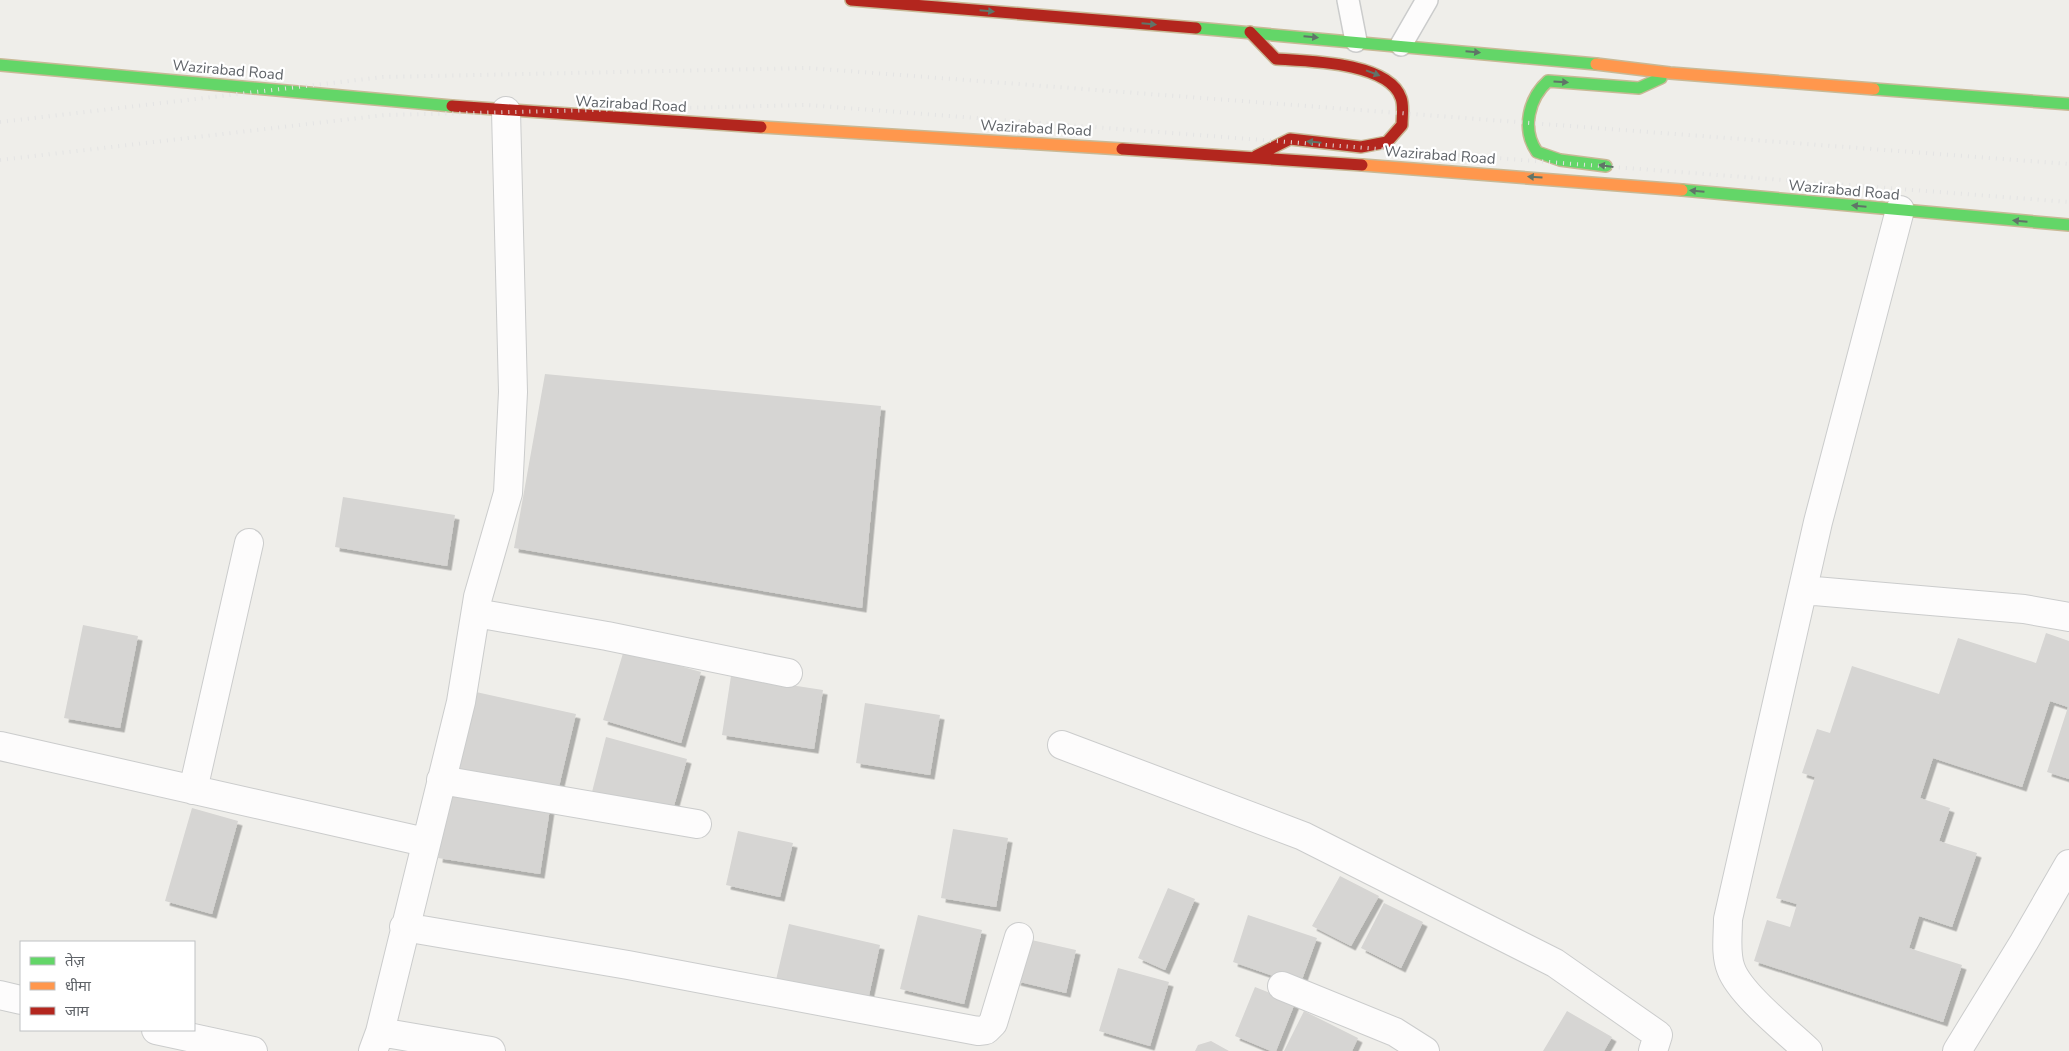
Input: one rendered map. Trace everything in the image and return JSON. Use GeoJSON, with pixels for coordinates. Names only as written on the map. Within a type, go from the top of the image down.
{"type":"FeatureCollection","features":[{"type":"Feature","properties":{"kind":"highway"},"geometry":{"type":"LineString","coordinates":[[852,0],[1401,45],[1670,73],[2069,104]]}},
{"type":"Feature","properties":{"kind":"highway"},"geometry":{"type":"LineString","coordinates":[[1250,32],[1276,59],[1361,68],[1384,77],[1401,96],[1402,125],[1387,142],[1361,147],[1290,139],[1255,156]]}},
{"type":"Feature","properties":{"kind":"highway","name":"Wazirabad Road"},"geometry":{"type":"LineString","coordinates":[[0,65],[506,112],[1255,156],[1648,187],[2069,225]]}},
{"type":"Feature","properties":{"kind":"highway"},"geometry":{"type":"LineString","coordinates":[[1621,168],[1550,158],[1538,152],[1528,125],[1536,91],[1548,81],[1639,88],[1670,73]]}},
{"type":"Feature","properties":{"kind":"highway"},"geometry":{"type":"LineString","coordinates":[[1636,175],[1648,187]]}},
{"type":"Feature","properties":{"kind":"street"},"geometry":{"type":"LineString","coordinates":[[491,1051],[377,1042],[461,702],[476,613],[508,493],[513,392],[506,112]]}},
{"type":"Feature","properties":{"kind":"street"},"geometry":{"type":"LineString","coordinates":[[1808,1051],[1750,997],[1731,970],[1727,948],[1728,919],[1818,522],[1900,210]]}},
{"type":"Feature","properties":{"kind":"street"},"geometry":{"type":"LineString","coordinates":[[193,790],[249,543]]}},
{"type":"Feature","properties":{"kind":"street"},"geometry":{"type":"LineString","coordinates":[[1803,590],[2024,609],[2069,616]]}},
{"type":"Feature","properties":{"kind":"street"},"geometry":{"type":"LineString","coordinates":[[476,613],[606,636],[788,673]]}},
{"type":"Feature","properties":{"kind":"street"},"geometry":{"type":"LineString","coordinates":[[1062,745],[1303,836],[1555,963],[1658,1035],[1653,1051]]}},
{"type":"Feature","properties":{"kind":"street"},"geometry":{"type":"LineString","coordinates":[[0,746],[425,842]]}},
{"type":"Feature","properties":{"kind":"street"},"geometry":{"type":"LineString","coordinates":[[442,780],[697,824]]}},
{"type":"Feature","properties":{"kind":"street"},"geometry":{"type":"LineString","coordinates":[[1957,1051],[2069,864]]}},
{"type":"Feature","properties":{"kind":"street"},"geometry":{"type":"LineString","coordinates":[[404,927],[628,965],[978,1031],[986,1030],[993,1023],[1020,937]]}},
{"type":"Feature","properties":{"kind":"street"},"geometry":{"type":"LineString","coordinates":[[1282,986],[1396,1032],[1425,1051]]}},
{"type":"Feature","properties":{"kind":"street"},"geometry":{"type":"LineString","coordinates":[[0,995],[20,1000]]}},
{"type":"Feature","properties":{"kind":"street"},"geometry":{"type":"LineString","coordinates":[[161,1031],[253,1051]]}},
{"type":"Feature","properties":{"kind":"lane"},"geometry":{"type":"LineString","coordinates":[[1348,0],[1356,41]]}},
{"type":"Feature","properties":{"kind":"lane"},"geometry":{"type":"LineString","coordinates":[[1401,45],[1427,0]]}},
{"type":"Feature","properties":{"kind":"building"},"geometry":{"type":"Polygon","coordinates":[[[545,374],[881,406],[862,608],[514,548],[545,374]]]}},
{"type":"Feature","properties":{"kind":"building"},"geometry":{"type":"Polygon","coordinates":[[[343,497],[455,515],[447,566],[335,547],[343,497]]]}},
{"type":"Feature","properties":{"kind":"building"},"geometry":{"type":"Polygon","coordinates":[[[83,625],[138,636],[120,728],[64,718],[83,625]]]}},
{"type":"Feature","properties":{"kind":"building"},"geometry":{"type":"Polygon","coordinates":[[[2046,633],[2069,641],[2069,779],[2047,772],[2068,707],[2050,701],[2022,787],[1933,758],[1920,798],[1950,808],[1939,841],[1977,853],[1952,927],[1919,916],[1909,948],[1962,965],[1943,1022],[1754,961],[1767,920],[1790,927],[1797,904],[1776,898],[1815,777],[1802,773],[1817,729],[1830,733],[1852,666],[1939,694],[1958,638],[2036,663],[2046,633]]]}},
{"type":"Feature","properties":{"kind":"building"},"geometry":{"type":"Polygon","coordinates":[[[624,650],[701,672],[681,743],[603,720],[624,650]]]}},
{"type":"Feature","properties":{"kind":"building"},"geometry":{"type":"Polygon","coordinates":[[[731,676],[823,690],[814,749],[722,735],[731,676]]]}},
{"type":"Feature","properties":{"kind":"building"},"geometry":{"type":"Polygon","coordinates":[[[467,690],[576,714],[558,791],[449,766],[467,690]]]}},
{"type":"Feature","properties":{"kind":"building"},"geometry":{"type":"Polygon","coordinates":[[[865,703],[940,715],[930,775],[856,763],[865,703]]]}},
{"type":"Feature","properties":{"kind":"building"},"geometry":{"type":"Polygon","coordinates":[[[606,737],[687,759],[672,813],[592,792],[606,737]]]}},
{"type":"Feature","properties":{"kind":"building"},"geometry":{"type":"Polygon","coordinates":[[[450,786],[551,802],[540,874],[438,858],[450,786]]]}},
{"type":"Feature","properties":{"kind":"building"},"geometry":{"type":"Polygon","coordinates":[[[192,808],[238,821],[212,914],[165,901],[192,808]]]}},
{"type":"Feature","properties":{"kind":"building"},"geometry":{"type":"Polygon","coordinates":[[[953,829],[1008,838],[996,907],[941,898],[953,829]]]}},
{"type":"Feature","properties":{"kind":"building"},"geometry":{"type":"Polygon","coordinates":[[[738,831],[793,843],[780,897],[726,885],[738,831]]]}},
{"type":"Feature","properties":{"kind":"building"},"geometry":{"type":"Polygon","coordinates":[[[1340,876],[1379,896],[1351,946],[1312,926],[1340,876]]]}},
{"type":"Feature","properties":{"kind":"building"},"geometry":{"type":"Polygon","coordinates":[[[1168,888],[1195,899],[1165,970],[1138,958],[1168,888]]]}},
{"type":"Feature","properties":{"kind":"building"},"geometry":{"type":"Polygon","coordinates":[[[1384,903],[1423,922],[1401,968],[1361,948],[1384,903]]]}},
{"type":"Feature","properties":{"kind":"building"},"geometry":{"type":"Polygon","coordinates":[[[918,915],[982,930],[964,1004],[900,989],[918,915]]]}},
{"type":"Feature","properties":{"kind":"building"},"geometry":{"type":"Polygon","coordinates":[[[1248,915],[1317,938],[1300,985],[1233,962],[1248,915]]]}},
{"type":"Feature","properties":{"kind":"building"},"geometry":{"type":"Polygon","coordinates":[[[789,924],[880,945],[868,1000],[776,980],[789,924]]]}},
{"type":"Feature","properties":{"kind":"building"},"geometry":{"type":"Polygon","coordinates":[[[1027,939],[1076,950],[1066,993],[1016,981],[1027,939]]]}},
{"type":"Feature","properties":{"kind":"building"},"geometry":{"type":"Polygon","coordinates":[[[1118,968],[1169,982],[1150,1046],[1099,1031],[1118,968]]]}},
{"type":"Feature","properties":{"kind":"building"},"geometry":{"type":"Polygon","coordinates":[[[1255,987],[1295,1003],[1276,1051],[1271,1051],[1235,1036],[1255,987]]]}},
{"type":"Feature","properties":{"kind":"building"},"geometry":{"type":"Polygon","coordinates":[[[1304,1011],[1358,1038],[1352,1051],[1284,1051],[1304,1011]]]}},
{"type":"Feature","properties":{"kind":"building"},"geometry":{"type":"Polygon","coordinates":[[[1567,1011],[1612,1037],[1604,1051],[1543,1051],[1567,1011]]]}},
{"type":"Feature","properties":{"kind":"building"},"geometry":{"type":"Polygon","coordinates":[[[1211,1041],[1229,1051],[1195,1051],[1198,1045],[1211,1041]]]}},
{"type":"Feature","properties":{"kind":"railway"},"geometry":{"type":"LineString","coordinates":[[0,122],[383,77],[808,68],[2069,164]]}},
{"type":"Feature","properties":{"kind":"railway"},"geometry":{"type":"LineString","coordinates":[[0,160],[385,115],[807,105],[2069,202]]}},
{"type":"Feature","properties":{"kind":"traffic: fast"},"geometry":{"type":"LineString","coordinates":[[1196,28],[1596,64]]}},
{"type":"Feature","properties":{"kind":"traffic: fast"},"geometry":{"type":"LineString","coordinates":[[0,65],[452,106]]}},
{"type":"Feature","properties":{"kind":"traffic: fast"},"geometry":{"type":"LineString","coordinates":[[1606,166],[1560,160],[1537,152],[1529,134],[1528,124],[1529,114],[1536,96],[1548,81],[1639,88],[1661,78]]}},
{"type":"Feature","properties":{"kind":"traffic: fast"},"geometry":{"type":"LineString","coordinates":[[1874,89],[2069,104]]}},
{"type":"Feature","properties":{"kind":"traffic: fast"},"geometry":{"type":"LineString","coordinates":[[1682,190],[2069,225]]}},
{"type":"Feature","properties":{"kind":"traffic: slow"},"geometry":{"type":"LineString","coordinates":[[1596,64],[1670,73],[1874,89]]}},
{"type":"Feature","properties":{"kind":"traffic: slow"},"geometry":{"type":"LineString","coordinates":[[761,127],[1122,149]]}},
{"type":"Feature","properties":{"kind":"traffic: slow"},"geometry":{"type":"LineString","coordinates":[[1362,165],[1682,190]]}},
{"type":"Feature","properties":{"kind":"traffic: jam"},"geometry":{"type":"LineString","coordinates":[[851,0],[1196,28]]}},
{"type":"Feature","properties":{"kind":"traffic: jam"},"geometry":{"type":"LineString","coordinates":[[1250,32],[1276,59],[1346,66],[1364,70],[1381,77],[1393,86],[1401,98],[1403,108],[1402,125],[1387,142],[1361,147],[1290,139],[1256,156]]}},
{"type":"Feature","properties":{"kind":"traffic: jam"},"geometry":{"type":"LineString","coordinates":[[452,106],[761,127]]}},
{"type":"Feature","properties":{"kind":"traffic: jam"},"geometry":{"type":"LineString","coordinates":[[1122,149],[1362,165]]}}]}
